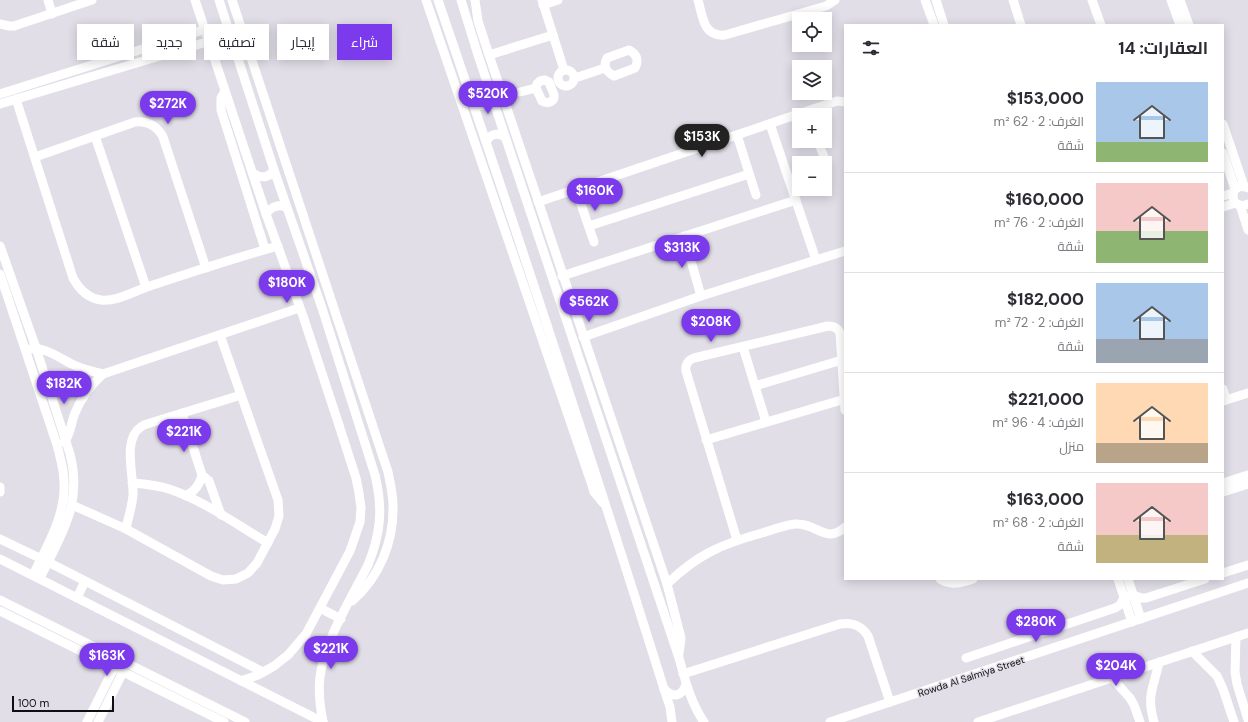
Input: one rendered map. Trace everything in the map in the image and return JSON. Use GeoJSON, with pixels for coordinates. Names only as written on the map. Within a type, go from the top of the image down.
{"type":"FeatureCollection","features":[{"type":"Feature","properties":{"kind":"street"},"geometry":{"type":"LineString","coordinates":[[48,0],[52,14]]}},
{"type":"Feature","properties":{"kind":"street"},"geometry":{"type":"LineString","coordinates":[[0,24],[14,26],[92,0]]}},
{"type":"Feature","properties":{"kind":"street"},"geometry":{"type":"LineString","coordinates":[[195,0],[204,24]]}},
{"type":"Feature","properties":{"kind":"street"},"geometry":{"type":"LineString","coordinates":[[219,0],[286,207],[331,337],[375,475],[378,491],[380,524],[374,552],[328,645],[321,667],[319,694],[323,722]]}},
{"type":"Feature","properties":{"kind":"street"},"geometry":{"type":"LineString","coordinates":[[232,0],[388,472],[393,504],[390,539],[378,570],[365,589],[348,604]]}},
{"type":"Feature","properties":{"kind":"street"},"geometry":{"type":"LineString","coordinates":[[426,0],[594,492],[607,507]]}},
{"type":"Feature","properties":{"kind":"street"},"geometry":{"type":"LineString","coordinates":[[438,0],[607,507],[670,707],[672,722]]}},
{"type":"Feature","properties":{"kind":"street"},"geometry":{"type":"LineString","coordinates":[[461,0],[491,95],[679,658],[686,684],[693,703],[704,722]]}},
{"type":"Feature","properties":{"kind":"street"},"geometry":{"type":"LineString","coordinates":[[475,0],[478,21],[489,55],[562,276],[667,584],[681,638],[679,658]]}},
{"type":"Feature","properties":{"kind":"street"},"geometry":{"type":"LineString","coordinates":[[558,0],[543,3],[564,70]]}},
{"type":"Feature","properties":{"kind":"street"},"geometry":{"type":"LineString","coordinates":[[698,0],[708,31],[720,36],[826,6],[834,0]]}},
{"type":"Feature","properties":{"kind":"street"},"geometry":{"type":"LineString","coordinates":[[925,0],[934,24]]}},
{"type":"Feature","properties":{"kind":"street"},"geometry":{"type":"LineString","coordinates":[[936,0],[944,24]]}},
{"type":"Feature","properties":{"kind":"street"},"geometry":{"type":"LineString","coordinates":[[1092,0],[1101,24]]}},
{"type":"Feature","properties":{"kind":"street"},"geometry":{"type":"LineString","coordinates":[[1171,0],[1180,24]]}},
{"type":"Feature","properties":{"kind":"street"},"geometry":{"type":"LineString","coordinates":[[1180,0],[1189,24]]}},
{"type":"Feature","properties":{"kind":"street"},"geometry":{"type":"LineString","coordinates":[[1016,1],[1021,24]]}},
{"type":"Feature","properties":{"kind":"street"},"geometry":{"type":"LineString","coordinates":[[469,25],[478,21]]}},
{"type":"Feature","properties":{"kind":"street"},"geometry":{"type":"LineString","coordinates":[[489,55],[553,35]]}},
{"type":"Feature","properties":{"kind":"street"},"geometry":{"type":"LineString","coordinates":[[1,93],[142,49]]}},
{"type":"Feature","properties":{"kind":"street"},"geometry":{"type":"LineString","coordinates":[[0,103],[144,60]]}},
{"type":"Feature","properties":{"kind":"street"},"geometry":{"type":"LineString","coordinates":[[216,60],[266,214],[300,308],[337,419],[359,493],[361,508],[360,522],[350,552],[306,634],[298,645],[281,661],[263,672],[241,680]]}},
{"type":"Feature","properties":{"kind":"street"},"geometry":{"type":"LineString","coordinates":[[551,88],[561,84],[565,86],[572,84],[575,78],[605,68]]}},
{"type":"Feature","properties":{"kind":"street"},"geometry":{"type":"LineString","coordinates":[[564,70],[571,71],[575,78]]}},
{"type":"Feature","properties":{"kind":"street"},"geometry":{"type":"LineString","coordinates":[[561,84],[558,78],[564,70]]}},
{"type":"Feature","properties":{"kind":"street"},"geometry":{"type":"LineString","coordinates":[[545,80],[549,82],[554,96],[553,100],[550,103],[542,101],[536,88],[540,81],[545,80]]}},
{"type":"Feature","properties":{"kind":"street"},"geometry":{"type":"LineString","coordinates":[[520,92],[536,88]]}},
{"type":"Feature","properties":{"kind":"street"},"geometry":{"type":"LineString","coordinates":[[225,91],[221,98],[221,110],[265,249]]}},
{"type":"Feature","properties":{"kind":"street"},"geometry":{"type":"LineString","coordinates":[[473,102],[482,106],[487,104],[491,95]]}},
{"type":"Feature","properties":{"kind":"street"},"geometry":{"type":"LineString","coordinates":[[16,99],[73,278],[78,286],[91,297],[100,300],[117,298],[146,287],[278,246]]}},
{"type":"Feature","properties":{"kind":"street"},"geometry":{"type":"LineString","coordinates":[[253,105],[265,101]]}},
{"type":"Feature","properties":{"kind":"street"},"geometry":{"type":"LineString","coordinates":[[820,108],[838,101],[844,102]]}},
{"type":"Feature","properties":{"kind":"street"},"geometry":{"type":"LineString","coordinates":[[538,202],[792,118]]}},
{"type":"Feature","properties":{"kind":"street"},"geometry":{"type":"LineString","coordinates":[[35,158],[135,122],[140,121],[152,124],[163,137],[206,268]]}},
{"type":"Feature","properties":{"kind":"street"},"geometry":{"type":"LineString","coordinates":[[770,124],[816,260]]}},
{"type":"Feature","properties":{"kind":"street"},"geometry":{"type":"LineString","coordinates":[[1224,128],[1240,189],[1233,199],[1241,204],[1248,230]]}},
{"type":"Feature","properties":{"kind":"street"},"geometry":{"type":"LineString","coordinates":[[486,142],[492,135],[501,134],[505,137]]}},
{"type":"Feature","properties":{"kind":"street"},"geometry":{"type":"LineString","coordinates":[[737,135],[756,194]]}},
{"type":"Feature","properties":{"kind":"street"},"geometry":{"type":"LineString","coordinates":[[95,136],[146,287]]}},
{"type":"Feature","properties":{"kind":"street"},"geometry":{"type":"LineString","coordinates":[[1224,155],[1240,189]]}},
{"type":"Feature","properties":{"kind":"street"},"geometry":{"type":"LineString","coordinates":[[253,173],[260,177],[265,177],[274,170]]}},
{"type":"Feature","properties":{"kind":"street"},"geometry":{"type":"LineString","coordinates":[[589,226],[749,174]]}},
{"type":"Feature","properties":{"kind":"street"},"geometry":{"type":"LineString","coordinates":[[1224,196],[1240,189]]}},
{"type":"Feature","properties":{"kind":"street"},"geometry":{"type":"LineString","coordinates":[[576,190],[594,242]]}},
{"type":"Feature","properties":{"kind":"street"},"geometry":{"type":"LineString","coordinates":[[562,276],[796,200]]}},
{"type":"Feature","properties":{"kind":"street"},"geometry":{"type":"LineString","coordinates":[[1224,207],[1241,204]]}},
{"type":"Feature","properties":{"kind":"street"},"geometry":{"type":"LineString","coordinates":[[266,214],[270,209],[277,206],[286,207]]}},
{"type":"Feature","properties":{"kind":"street"},"geometry":{"type":"LineString","coordinates":[[684,236],[701,296]]}},
{"type":"Feature","properties":{"kind":"street"},"geometry":{"type":"LineString","coordinates":[[0,246],[36,348],[61,443],[64,486],[63,501],[44,561],[37,577]]}},
{"type":"Feature","properties":{"kind":"street"},"geometry":{"type":"LineString","coordinates":[[583,337],[701,296],[844,251]]}},
{"type":"Feature","properties":{"kind":"street"},"geometry":{"type":"LineString","coordinates":[[0,275],[26,352],[73,470],[74,487],[72,505],[65,526],[44,561]]}},
{"type":"Feature","properties":{"kind":"street"},"geometry":{"type":"LineString","coordinates":[[61,443],[68,435],[81,400],[103,374],[300,308]]}},
{"type":"Feature","properties":{"kind":"street"},"geometry":{"type":"LineString","coordinates":[[736,540],[686,371],[689,361],[694,358],[831,326],[838,329],[840,333],[844,386]]}},
{"type":"Feature","properties":{"kind":"street"},"geometry":{"type":"LineString","coordinates":[[331,337],[343,333]]}},
{"type":"Feature","properties":{"kind":"street"},"geometry":{"type":"LineString","coordinates":[[72,505],[126,529],[211,576],[223,580],[236,579],[248,573],[257,563],[275,529],[279,516],[278,500],[220,335]]}},
{"type":"Feature","properties":{"kind":"street"},"geometry":{"type":"LineString","coordinates":[[743,347],[766,422]]}},
{"type":"Feature","properties":{"kind":"street"},"geometry":{"type":"LineString","coordinates":[[26,352],[36,348],[46,350],[66,362],[103,374]]}},
{"type":"Feature","properties":{"kind":"street"},"geometry":{"type":"LineString","coordinates":[[755,386],[842,360]]}},
{"type":"Feature","properties":{"kind":"street"},"geometry":{"type":"LineString","coordinates":[[1225,400],[1248,393]]}},
{"type":"Feature","properties":{"kind":"street"},"geometry":{"type":"LineString","coordinates":[[126,529],[133,495],[130,452],[134,434],[141,427],[241,395]]}},
{"type":"Feature","properties":{"kind":"street"},"geometry":{"type":"LineString","coordinates":[[706,440],[844,399]]}},
{"type":"Feature","properties":{"kind":"street"},"geometry":{"type":"LineString","coordinates":[[182,413],[202,475],[209,481],[221,515]]}},
{"type":"Feature","properties":{"kind":"street"},"geometry":{"type":"LineString","coordinates":[[186,496],[197,488],[202,475]]}},
{"type":"Feature","properties":{"kind":"street"},"geometry":{"type":"LineString","coordinates":[[1224,483],[1247,480]]}},
{"type":"Feature","properties":{"kind":"street"},"geometry":{"type":"LineString","coordinates":[[1224,492],[1247,480]]}},
{"type":"Feature","properties":{"kind":"street"},"geometry":{"type":"LineString","coordinates":[[132,483],[167,489],[186,496],[268,543]]}},
{"type":"Feature","properties":{"kind":"street"},"geometry":{"type":"LineString","coordinates":[[0,487],[0,492]]}},
{"type":"Feature","properties":{"kind":"street"},"geometry":{"type":"LineString","coordinates":[[667,584],[695,560],[736,540],[795,524],[808,525],[822,533],[830,534],[838,532],[844,528]]}},
{"type":"Feature","properties":{"kind":"street"},"geometry":{"type":"LineString","coordinates":[[0,539],[263,672]]}},
{"type":"Feature","properties":{"kind":"street"},"geometry":{"type":"LineString","coordinates":[[0,559],[323,722]]}},
{"type":"Feature","properties":{"kind":"street"},"geometry":{"type":"LineString","coordinates":[[1224,573],[1248,565]]}},
{"type":"Feature","properties":{"kind":"street"},"geometry":{"type":"LineString","coordinates":[[942,580],[952,584],[970,580]]}},
{"type":"Feature","properties":{"kind":"street"},"geometry":{"type":"LineString","coordinates":[[1118,580],[1124,598],[1137,620]]}},
{"type":"Feature","properties":{"kind":"street"},"geometry":{"type":"LineString","coordinates":[[1128,580],[1133,595],[1137,620]]}},
{"type":"Feature","properties":{"kind":"street"},"geometry":{"type":"LineString","coordinates":[[966,658],[1115,608],[1120,605],[1124,598],[1133,595],[1138,598],[1146,598],[1202,580]]}},
{"type":"Feature","properties":{"kind":"street"},"geometry":{"type":"LineString","coordinates":[[77,598],[85,581]]}},
{"type":"Feature","properties":{"kind":"street","name":"Rowda Al Salmiya Street"},"geometry":{"type":"LineString","coordinates":[[836,721],[1248,584]]}},
{"type":"Feature","properties":{"kind":"street"},"geometry":{"type":"LineString","coordinates":[[0,600],[245,722]]}},
{"type":"Feature","properties":{"kind":"street"},"geometry":{"type":"LineString","coordinates":[[320,608],[341,619]]}},
{"type":"Feature","properties":{"kind":"street"},"geometry":{"type":"LineString","coordinates":[[0,611],[224,722]]}},
{"type":"Feature","properties":{"kind":"street"},"geometry":{"type":"LineString","coordinates":[[683,674],[840,624],[851,623],[861,628],[868,636],[890,702]]}},
{"type":"Feature","properties":{"kind":"street"},"geometry":{"type":"LineString","coordinates":[[978,722],[1248,633]]}},
{"type":"Feature","properties":{"kind":"street"},"geometry":{"type":"LineString","coordinates":[[1236,637],[1235,672],[1237,684],[1248,720]]}},
{"type":"Feature","properties":{"kind":"street"},"geometry":{"type":"LineString","coordinates":[[1192,651],[1217,676],[1234,722]]}},
{"type":"Feature","properties":{"kind":"street"},"geometry":{"type":"LineString","coordinates":[[1154,722],[1150,710],[1150,701],[1159,662]]}},
{"type":"Feature","properties":{"kind":"street"},"geometry":{"type":"LineString","coordinates":[[87,722],[114,668]]}},
{"type":"Feature","properties":{"kind":"street"},"geometry":{"type":"LineString","coordinates":[[98,722],[123,672]]}},
{"type":"Feature","properties":{"kind":"street"},"geometry":{"type":"LineString","coordinates":[[1112,678],[1130,698],[1140,722]]}},
{"type":"Feature","properties":{"kind":"street"},"geometry":{"type":"LineString","coordinates":[[664,689],[668,694],[680,694],[684,690],[686,684]]}},
{"type":"Feature","properties":{"kind":"street"},"geometry":{"type":"LineString","coordinates":[[1223,689],[1237,684]]}},
{"type":"Feature","properties":{"kind":"street"},"geometry":{"type":"LineString","coordinates":[[1007,722],[1010,712]]}}]}
